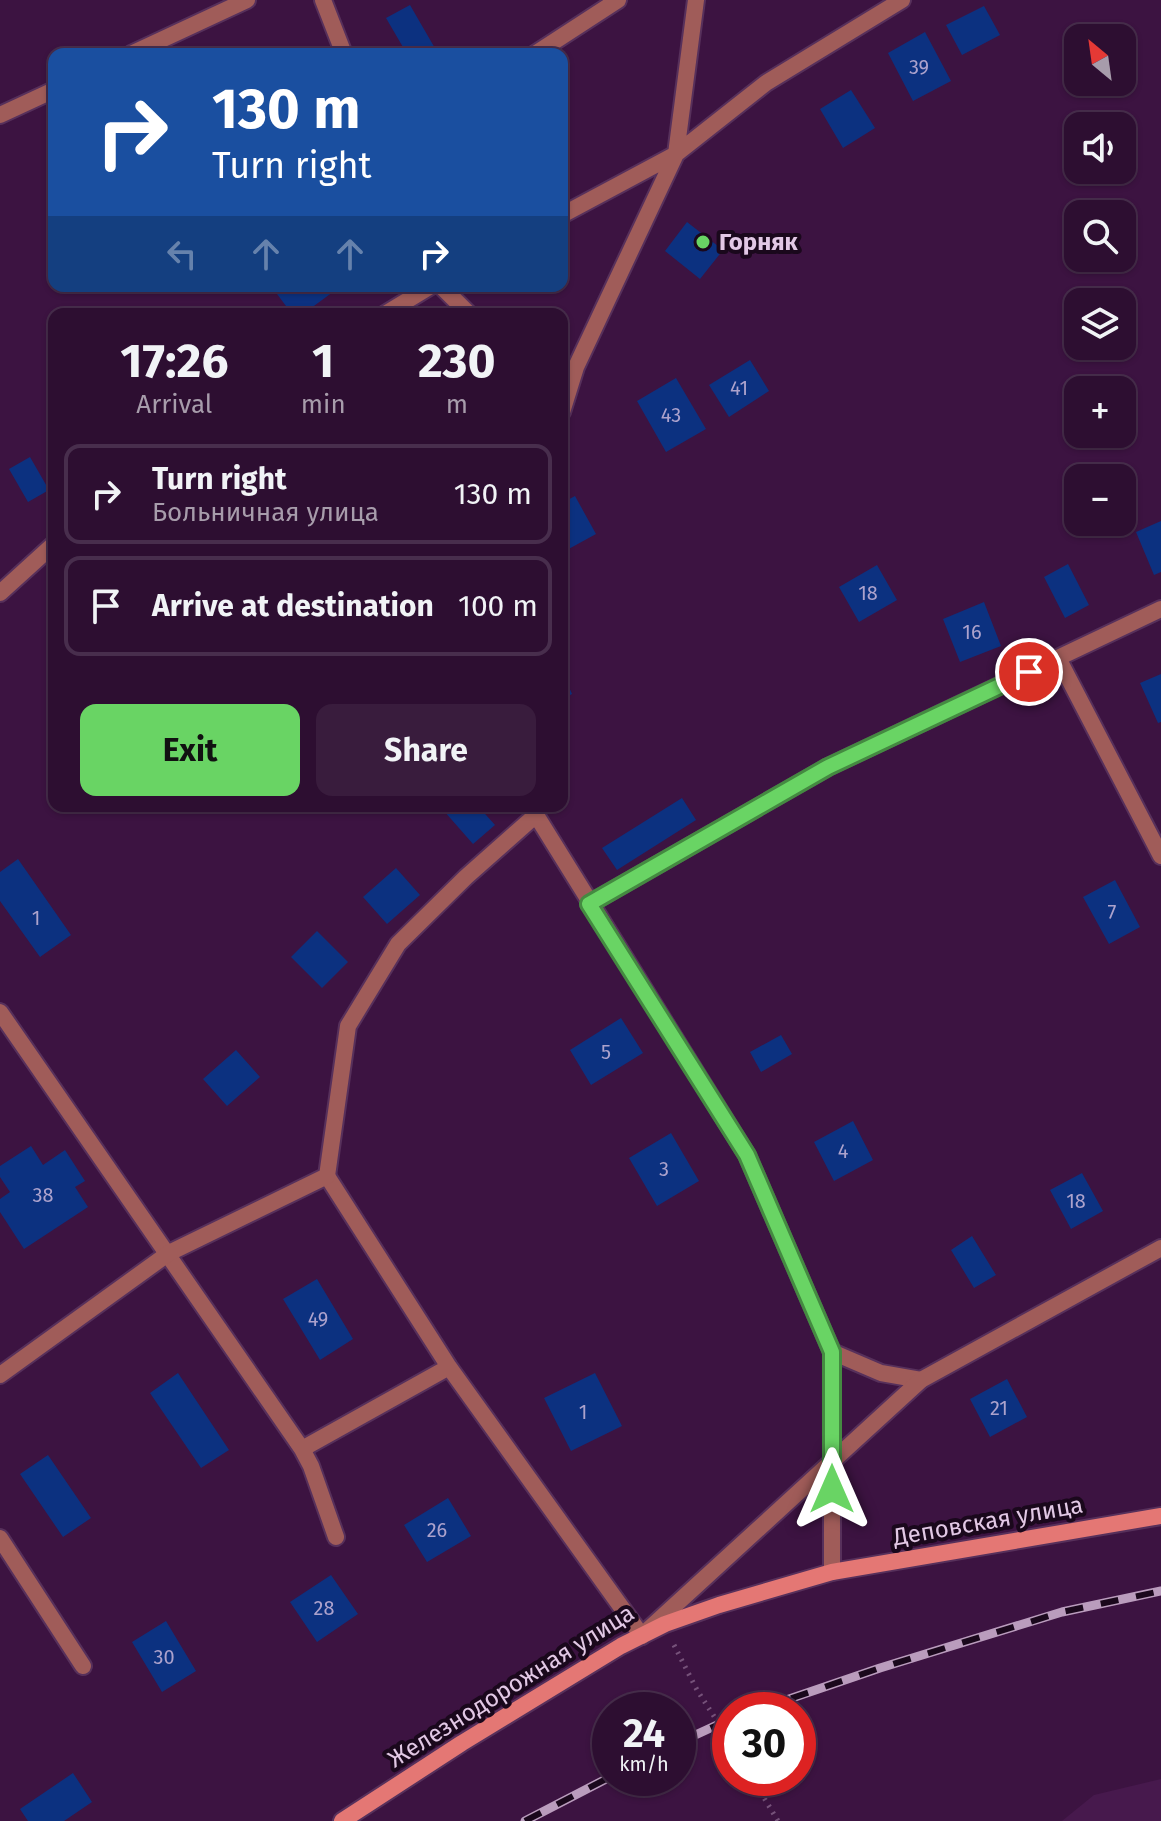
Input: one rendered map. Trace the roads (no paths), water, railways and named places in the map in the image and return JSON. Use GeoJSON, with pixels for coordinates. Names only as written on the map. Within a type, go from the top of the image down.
{"type":"FeatureCollection","features":[{"type":"Feature","properties":{"kind":"street"},"geometry":{"type":"LineString","coordinates":[[144,48],[247,0]]}},
{"type":"Feature","properties":{"kind":"street"},"geometry":{"type":"LineString","coordinates":[[323,0],[342,48]]}},
{"type":"Feature","properties":{"kind":"street"},"geometry":{"type":"LineString","coordinates":[[544,48],[618,0]]}},
{"type":"Feature","properties":{"kind":"street"},"geometry":{"type":"LineString","coordinates":[[568,393],[576,367],[676,154],[696,0]]}},
{"type":"Feature","properties":{"kind":"street"},"geometry":{"type":"LineString","coordinates":[[568,212],[676,154],[766,83],[902,0]]}},
{"type":"Feature","properties":{"kind":"street"},"geometry":{"type":"LineString","coordinates":[[0,115],[48,93]]}},
{"type":"Feature","properties":{"kind":"street"},"geometry":{"type":"LineString","coordinates":[[395,308],[421,292]]}},
{"type":"Feature","properties":{"kind":"street"},"geometry":{"type":"LineString","coordinates":[[447,292],[463,308]]}},
{"type":"Feature","properties":{"kind":"street"},"geometry":{"type":"LineString","coordinates":[[0,593],[48,549]]}},
{"type":"Feature","properties":{"kind":"street"},"geometry":{"type":"LineString","coordinates":[[589,904],[828,767],[1161,609]]}},
{"type":"Feature","properties":{"kind":"street"},"geometry":{"type":"LineString","coordinates":[[1058,658],[1161,856]]}},
{"type":"Feature","properties":{"kind":"street"},"geometry":{"type":"LineString","coordinates":[[532,812],[398,944],[348,1026],[327,1176],[449,1367],[642,1636]]}},
{"type":"Feature","properties":{"kind":"street"},"geometry":{"type":"LineString","coordinates":[[535,812],[589,904],[747,1155],[832,1352],[832,1572]]}},
{"type":"Feature","properties":{"kind":"street"},"geometry":{"type":"LineString","coordinates":[[0,1012],[302,1449],[336,1537]]}},
{"type":"Feature","properties":{"kind":"street"},"geometry":{"type":"LineString","coordinates":[[0,1375],[169,1253],[327,1176]]}},
{"type":"Feature","properties":{"kind":"street","name":"Железнодорожная улица"},"geometry":{"type":"LineString","coordinates":[[342,1821],[462,1743],[642,1636],[921,1380],[1161,1248]]}},
{"type":"Feature","properties":{"kind":"street"},"geometry":{"type":"LineString","coordinates":[[832,1352],[881,1373],[921,1380]]}},
{"type":"Feature","properties":{"kind":"street"},"geometry":{"type":"LineString","coordinates":[[302,1449],[449,1367]]}},
{"type":"Feature","properties":{"kind":"street","name":"Деповская улица"},"geometry":{"type":"LineString","coordinates":[[642,1636],[665,1624],[719,1605],[832,1572],[1161,1516]]}},
{"type":"Feature","properties":{"kind":"street"},"geometry":{"type":"LineString","coordinates":[[0,1538],[83,1666]]}},
{"type":"Feature","properties":{"kind":"railway"},"geometry":{"type":"LineString","coordinates":[[810,1692],[1062,1612],[1161,1591]]}},
{"type":"Feature","properties":{"kind":"railway"},"geometry":{"type":"LineString","coordinates":[[696,1735],[712,1727]]}},
{"type":"Feature","properties":{"kind":"railway"},"geometry":{"type":"LineString","coordinates":[[525,1821],[592,1786]]}},
{"type":"Feature","properties":{"kind":"place","name":"Горняк"},"geometry":{"type":"Point","coordinates":[703,242]}}]}
